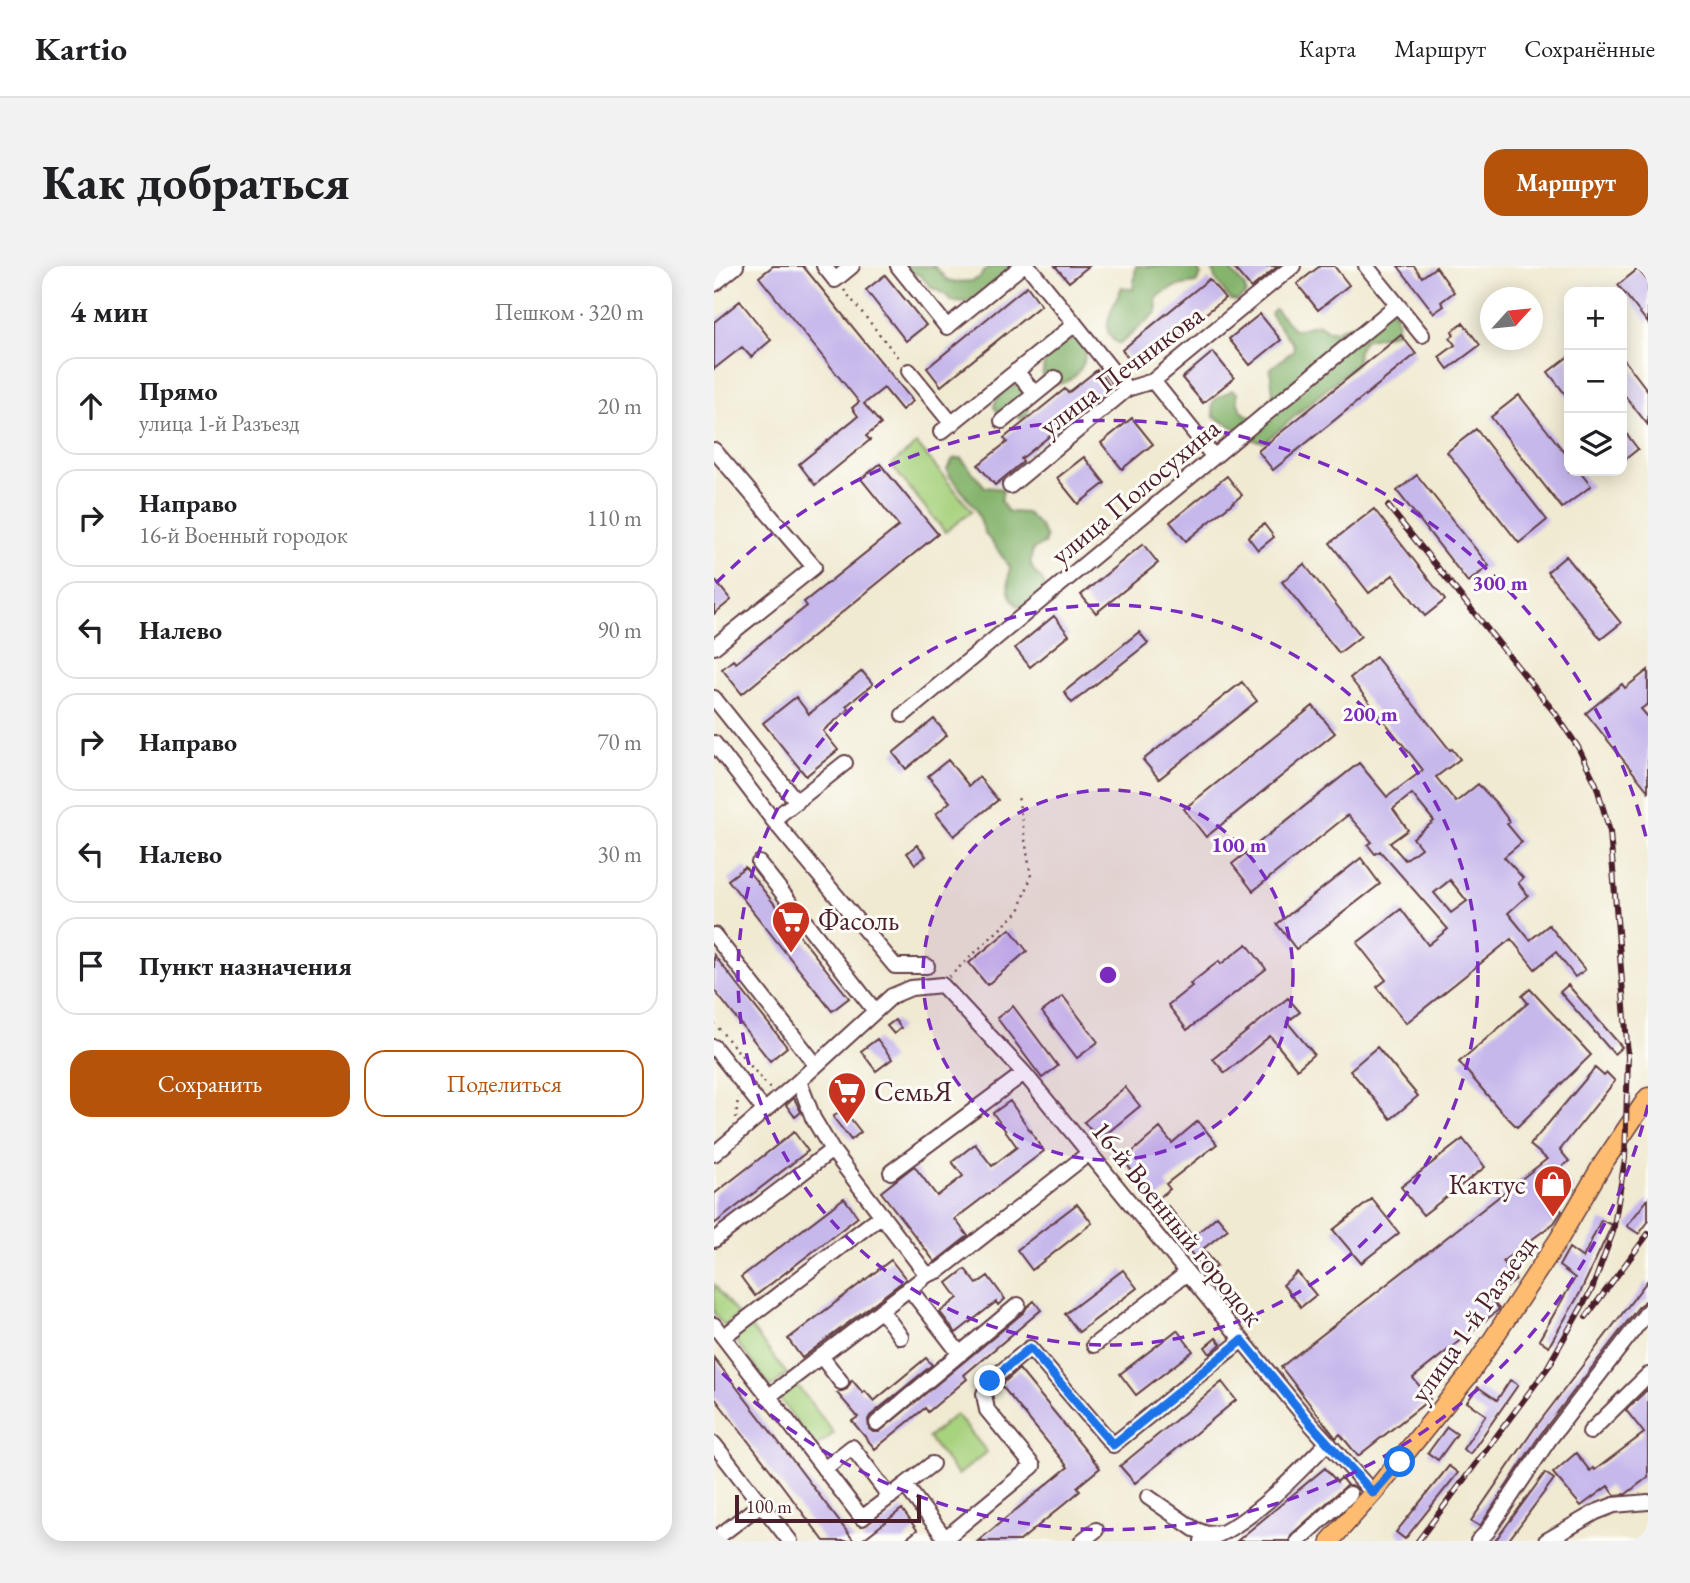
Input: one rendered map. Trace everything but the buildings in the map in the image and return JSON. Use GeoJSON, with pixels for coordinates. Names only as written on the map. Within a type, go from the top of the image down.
{"type":"FeatureCollection","features":[{"type":"Feature","properties":{"kind":"main road","name":"улица 1-й Разъезд"},"geometry":{"type":"LineString","coordinates":[[1330,1541],[1373,1493],[1469,1375],[1559,1239],[1602,1164],[1648,1097]]}},
{"type":"Feature","properties":{"kind":"street"},"geometry":{"type":"LineString","coordinates":[[714,284],[736,266]]}},
{"type":"Feature","properties":{"kind":"street"},"geometry":{"type":"LineString","coordinates":[[824,266],[835,279],[852,266]]}},
{"type":"Feature","properties":{"kind":"street"},"geometry":{"type":"LineString","coordinates":[[898,266],[947,327],[1022,266]]}},
{"type":"Feature","properties":{"kind":"street"},"geometry":{"type":"LineString","coordinates":[[1028,266],[1127,389]]}},
{"type":"Feature","properties":{"kind":"street","name":"улица Печникова"},"geometry":{"type":"LineString","coordinates":[[1010,486],[1127,389],[1153,381],[1293,266]]}},
{"type":"Feature","properties":{"kind":"street"},"geometry":{"type":"LineString","coordinates":[[1366,266],[1422,335]]}},
{"type":"Feature","properties":{"kind":"street","name":"улица Полосухина"},"geometry":{"type":"LineString","coordinates":[[903,715],[1397,305]]}},
{"type":"Feature","properties":{"kind":"street"},"geometry":{"type":"LineString","coordinates":[[909,371],[946,428],[1074,324]]}},
{"type":"Feature","properties":{"kind":"street"},"geometry":{"type":"LineString","coordinates":[[1016,371],[1035,394]]}},
{"type":"Feature","properties":{"kind":"street"},"geometry":{"type":"LineString","coordinates":[[1002,421],[1055,378]]}},
{"type":"Feature","properties":{"kind":"street"},"geometry":{"type":"LineString","coordinates":[[1153,381],[1214,457]]}},
{"type":"Feature","properties":{"kind":"street"},"geometry":{"type":"LineString","coordinates":[[714,450],[814,567],[714,647]]}},
{"type":"Feature","properties":{"kind":"street"},"geometry":{"type":"LineString","coordinates":[[714,698],[797,802]]}},
{"type":"Feature","properties":{"kind":"street"},"geometry":{"type":"LineString","coordinates":[[742,734],[716,751],[895,966],[927,966]]}},
{"type":"Feature","properties":{"kind":"street"},"geometry":{"type":"LineString","coordinates":[[774,820],[845,763]]}},
{"type":"Feature","properties":{"kind":"street"},"geometry":{"type":"LineString","coordinates":[[759,863],[875,1011]]}},
{"type":"Feature","properties":{"kind":"street"},"geometry":{"type":"LineString","coordinates":[[714,935],[816,1065]]}},
{"type":"Feature","properties":{"kind":"street"},"geometry":{"type":"LineString","coordinates":[[714,1154],[892,996],[911,988],[942,985]]}},
{"type":"Feature","properties":{"kind":"street","name":"16-й Военный городок"},"geometry":{"type":"LineString","coordinates":[[942,985],[1024,1073],[1242,1340],[1373,1493]]}},
{"type":"Feature","properties":{"kind":"street"},"geometry":{"type":"LineString","coordinates":[[714,1047],[764,1110]]}},
{"type":"Feature","properties":{"kind":"street"},"geometry":{"type":"LineString","coordinates":[[891,1172],[1024,1073]]}},
{"type":"Feature","properties":{"kind":"street"},"geometry":{"type":"LineString","coordinates":[[799,1080],[813,1118],[832,1150],[926,1275]]}},
{"type":"Feature","properties":{"kind":"street"},"geometry":{"type":"LineString","coordinates":[[714,1240],[832,1150]]}},
{"type":"Feature","properties":{"kind":"street"},"geometry":{"type":"LineString","coordinates":[[768,1396],[926,1275],[940,1270],[1089,1153]]}},
{"type":"Feature","properties":{"kind":"street"},"geometry":{"type":"LineString","coordinates":[[882,1215],[718,1331],[862,1518],[932,1464]]}},
{"type":"Feature","properties":{"kind":"street"},"geometry":{"type":"LineString","coordinates":[[1094,1345],[1187,1273]]}},
{"type":"Feature","properties":{"kind":"street"},"geometry":{"type":"LineString","coordinates":[[909,1288],[960,1354]]}},
{"type":"Feature","properties":{"kind":"street"},"geometry":{"type":"LineString","coordinates":[[877,1423],[1018,1305]]}},
{"type":"Feature","properties":{"kind":"street"},"geometry":{"type":"LineString","coordinates":[[881,1310],[901,1337]]}},
{"type":"Feature","properties":{"kind":"street"},"geometry":{"type":"LineString","coordinates":[[1478,1541],[1487,1532],[1548,1441],[1648,1311]]}},
{"type":"Feature","properties":{"kind":"street"},"geometry":{"type":"LineString","coordinates":[[905,1485],[944,1540],[1033,1466],[987,1410],[984,1394],[990,1381],[1030,1348],[1113,1445],[1242,1340]]}},
{"type":"Feature","properties":{"kind":"street"},"geometry":{"type":"LineString","coordinates":[[821,1356],[841,1382]]}},
{"type":"Feature","properties":{"kind":"street"},"geometry":{"type":"LineString","coordinates":[[1590,1432],[1648,1374]]}},
{"type":"Feature","properties":{"kind":"street"},"geometry":{"type":"LineString","coordinates":[[1202,1541],[1226,1533],[1262,1505],[1328,1443]]}},
{"type":"Feature","properties":{"kind":"street"},"geometry":{"type":"LineString","coordinates":[[714,1444],[790,1541]]}},
{"type":"Feature","properties":{"kind":"street"},"geometry":{"type":"LineString","coordinates":[[824,1469],[852,1447],[890,1497]]}},
{"type":"Feature","properties":{"kind":"street"},"geometry":{"type":"LineString","coordinates":[[1298,1541],[1350,1494]]}},
{"type":"Feature","properties":{"kind":"street"},"geometry":{"type":"LineString","coordinates":[[1148,1497],[1194,1529],[1207,1534],[1226,1533]]}},
{"type":"Feature","properties":{"kind":"street"},"geometry":{"type":"LineString","coordinates":[[1546,1541],[1605,1508],[1648,1502]]}},
{"type":"Feature","properties":{"kind":"street"},"geometry":{"type":"LineString","coordinates":[[714,1540],[761,1504]]}},
{"type":"Feature","properties":{"kind":"street"},"geometry":{"type":"LineString","coordinates":[[1083,1541],[1096,1530]]}},
{"type":"Feature","properties":{"kind":"path"},"geometry":{"type":"LineString","coordinates":[[835,279],[909,371]]}},
{"type":"Feature","properties":{"kind":"path"},"geometry":{"type":"LineString","coordinates":[[942,985],[1019,911],[1031,877],[1018,796]]}},
{"type":"Feature","properties":{"kind":"path"},"geometry":{"type":"LineString","coordinates":[[714,1023],[778,1098]]}},
{"type":"Feature","properties":{"kind":"path"},"geometry":{"type":"LineString","coordinates":[[735,1124],[740,1080]]}},
{"type":"Feature","properties":{"kind":"green space"},"geometry":{"type":"Polygon","coordinates":[[[904,266],[934,266],[947,280],[955,282],[979,278],[989,266],[1015,266],[969,302],[951,301],[931,287],[920,275],[911,273],[904,266]]]}},
{"type":"Feature","properties":{"kind":"green space"},"geometry":{"type":"Polygon","coordinates":[[[1136,266],[1193,266],[1201,275],[1196,283],[1174,287],[1160,295],[1156,299],[1157,312],[1120,344],[1109,333],[1109,318],[1122,287],[1133,290],[1136,266]]]}},
{"type":"Feature","properties":{"kind":"green space"},"geometry":{"type":"Polygon","coordinates":[[[1212,266],[1227,266],[1245,287],[1246,294],[1237,301],[1231,300],[1215,279],[1212,266]]]}},
{"type":"Feature","properties":{"kind":"green space"},"geometry":{"type":"Polygon","coordinates":[[[1275,309],[1295,330],[1318,324],[1328,331],[1335,331],[1389,310],[1394,311],[1397,325],[1395,333],[1364,340],[1358,351],[1357,363],[1265,442],[1253,440],[1214,417],[1212,405],[1216,399],[1232,390],[1237,393],[1241,409],[1255,419],[1270,399],[1273,393],[1270,369],[1293,351],[1294,345],[1274,320],[1271,313],[1275,309]]]}},
{"type":"Feature","properties":{"kind":"green space"},"geometry":{"type":"Polygon","coordinates":[[[1075,339],[1081,341],[1085,351],[1082,367],[1071,379],[1057,384],[1049,382],[1043,376],[1048,357],[1063,343],[1075,339]]]}},
{"type":"Feature","properties":{"kind":"green space"},"geometry":{"type":"Polygon","coordinates":[[[1012,383],[1023,388],[1029,410],[1021,419],[1011,413],[997,411],[994,407],[1000,393],[1012,383]]]}},
{"type":"Feature","properties":{"kind":"green space"},"geometry":{"type":"Polygon","coordinates":[[[917,444],[972,511],[945,532],[891,465],[917,444]]]}},
{"type":"Feature","properties":{"kind":"green space"},"geometry":{"type":"Polygon","coordinates":[[[961,458],[985,487],[1003,489],[1001,502],[1008,512],[1027,513],[1040,526],[1046,538],[1044,544],[1033,549],[1031,561],[1032,568],[1046,590],[1031,604],[1018,606],[1011,598],[1008,588],[1010,567],[985,533],[976,509],[949,475],[947,469],[953,459],[961,458]]]}},
{"type":"Feature","properties":{"kind":"green space"},"geometry":{"type":"Polygon","coordinates":[[[714,1284],[738,1315],[724,1326],[714,1313],[714,1284]]]}},
{"type":"Feature","properties":{"kind":"green space"},"geometry":{"type":"Polygon","coordinates":[[[749,1325],[787,1374],[771,1387],[733,1337],[749,1325]]]}},
{"type":"Feature","properties":{"kind":"green space"},"geometry":{"type":"Polygon","coordinates":[[[796,1384],[834,1433],[816,1447],[779,1398],[796,1384]]]}},
{"type":"Feature","properties":{"kind":"green space"},"geometry":{"type":"Polygon","coordinates":[[[956,1414],[987,1452],[958,1475],[928,1438],[956,1414]]]}},
{"type":"Feature","properties":{"kind":"railway"},"geometry":{"type":"LineString","coordinates":[[1388,506],[1555,713],[1578,747],[1596,784],[1610,832],[1628,1056],[1625,1159],[1613,1232],[1592,1289],[1547,1368]]}},
{"type":"Feature","properties":{"kind":"railway"},"geometry":{"type":"LineString","coordinates":[[1586,1317],[1648,1234]]}},
{"type":"Feature","properties":{"kind":"railway"},"geometry":{"type":"LineString","coordinates":[[1418,1541],[1552,1362]]}},
{"type":"Feature","properties":{"kind":"place","name":"Фасоль"},"geometry":{"type":"Point","coordinates":[791,954]}},
{"type":"Feature","properties":{"kind":"place","name":"СемьЯ"},"geometry":{"type":"Point","coordinates":[847,1125]}},
{"type":"Feature","properties":{"kind":"place","name":"Кактус"},"geometry":{"type":"Point","coordinates":[1553,1218]}},
{"type":"Feature","properties":{"kind":"route"},"geometry":{"type":"LineString","coordinates":[[990,1381],[1030,1348],[1113,1445],[1242,1340],[1309,1422],[1373,1493],[1400,1462]]}}]}
